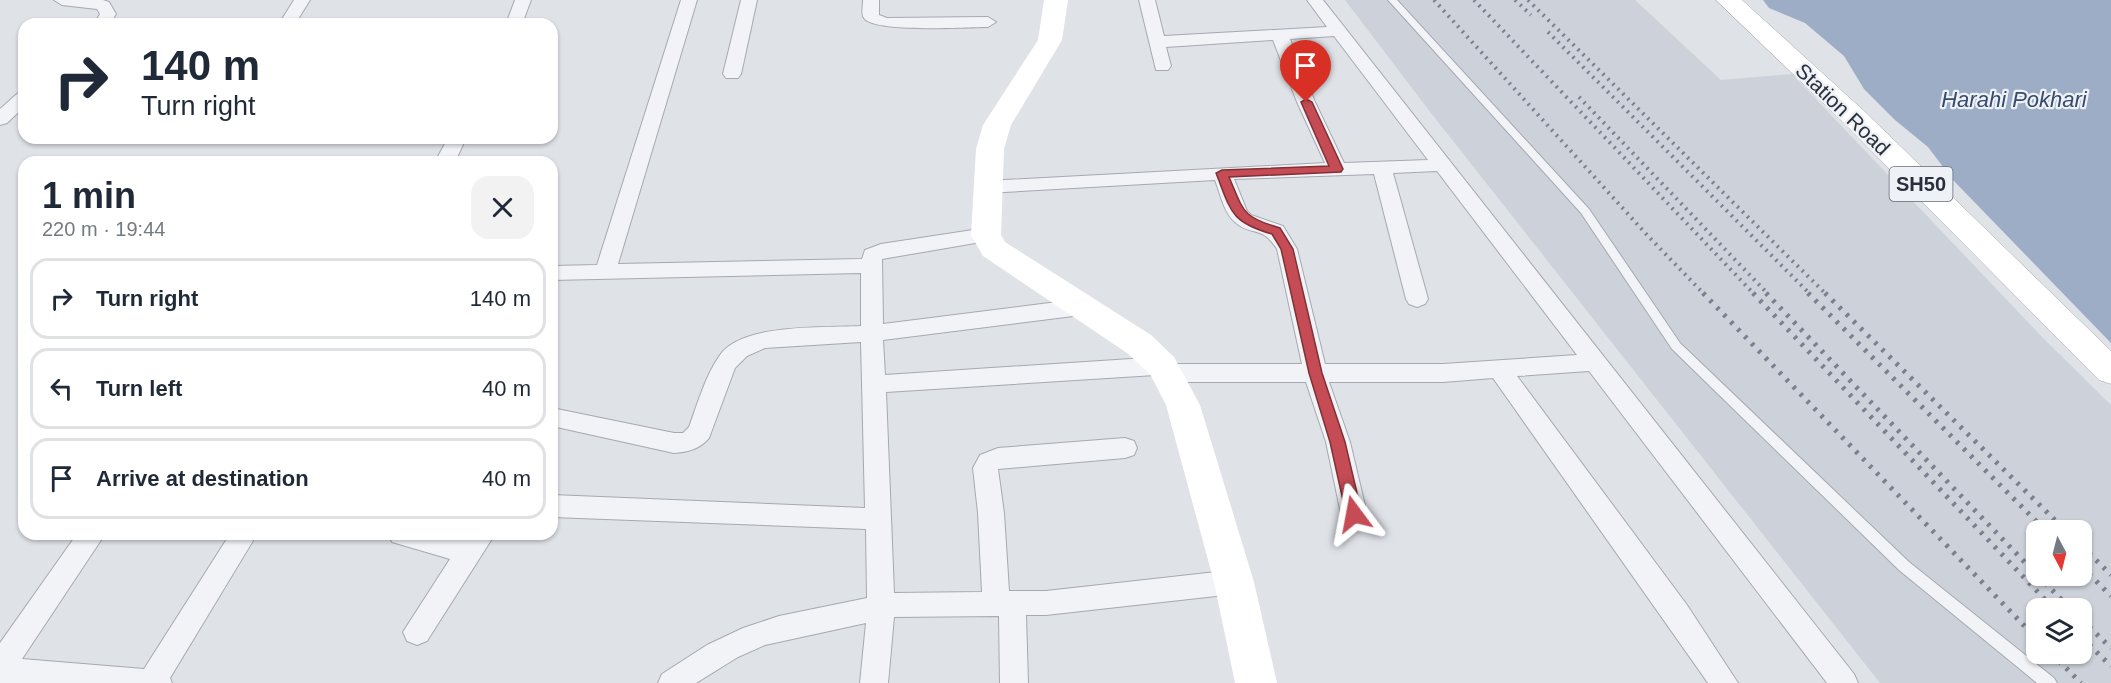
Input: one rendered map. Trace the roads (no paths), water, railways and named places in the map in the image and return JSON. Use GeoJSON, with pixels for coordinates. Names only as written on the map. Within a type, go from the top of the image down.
{"type":"FeatureCollection","features":[{"type":"Feature","properties":{"kind":"main road"},"geometry":{"type":"LineString","coordinates":[[1056,0],[1050,40],[997,125],[990,149],[986,235],[994,249],[1139,344],[1163,370],[1183,405],[1234,582],[1256,683]]}},
{"type":"Feature","properties":{"kind":"main road","name":"Station Road"},"geometry":{"type":"LineString","coordinates":[[1728,0],[1853,116],[2111,371]]}},
{"type":"Feature","properties":{"kind":"street"},"geometry":{"type":"LineString","coordinates":[[62,0],[103,5],[108,14],[106,18]]}},
{"type":"Feature","properties":{"kind":"street"},"geometry":{"type":"LineString","coordinates":[[291,18],[302,0]]}},
{"type":"Feature","properties":{"kind":"street"},"geometry":{"type":"LineString","coordinates":[[516,18],[523,0]]}},
{"type":"Feature","properties":{"kind":"street"},"geometry":{"type":"LineString","coordinates":[[604,272],[689,0]]}},
{"type":"Feature","properties":{"kind":"street"},"geometry":{"type":"LineString","coordinates":[[732,74],[749,0]]}},
{"type":"Feature","properties":{"kind":"street"},"geometry":{"type":"LineString","coordinates":[[871,0],[871,17],[885,23],[988,22]]}},
{"type":"Feature","properties":{"kind":"street"},"geometry":{"type":"LineString","coordinates":[[1147,0],[1162,66]]}},
{"type":"Feature","properties":{"kind":"street"},"geometry":{"type":"LineString","coordinates":[[1315,0],[1844,683]]}},
{"type":"Feature","properties":{"kind":"street"},"geometry":{"type":"LineString","coordinates":[[1157,42],[1340,31]]}},
{"type":"Feature","properties":{"kind":"street"},"geometry":{"type":"LineString","coordinates":[[1280,35],[1306,102],[1337,169]]}},
{"type":"Feature","properties":{"kind":"street"},"geometry":{"type":"LineString","coordinates":[[0,119],[18,102]]}},
{"type":"Feature","properties":{"kind":"street"},"geometry":{"type":"LineString","coordinates":[[987,187],[1222,173],[1444,165]]}},
{"type":"Feature","properties":{"kind":"street"},"geometry":{"type":"LineString","coordinates":[[1382,167],[1417,299]]}},
{"type":"Feature","properties":{"kind":"street"},"geometry":{"type":"LineString","coordinates":[[1222,173],[1238,213],[1253,225],[1276,231],[1287,249],[1316,373],[1338,442],[1354,514]]}},
{"type":"Feature","properties":{"kind":"street"},"geometry":{"type":"LineString","coordinates":[[874,683],[881,605],[872,333],[872,255],[881,251],[986,235]]}},
{"type":"Feature","properties":{"kind":"street"},"geometry":{"type":"LineString","coordinates":[[558,274],[871,266]]}},
{"type":"Feature","properties":{"kind":"street"},"geometry":{"type":"LineString","coordinates":[[558,425],[674,443],[688,443],[700,431],[728,361],[736,352],[764,340],[872,333],[1081,307]]}},
{"type":"Feature","properties":{"kind":"street"},"geometry":{"type":"LineString","coordinates":[[874,384],[1163,370],[1443,373],[1594,362]]}},
{"type":"Feature","properties":{"kind":"street"},"geometry":{"type":"LineString","coordinates":[[1500,370],[1671,605],[1724,683]]}},
{"type":"Feature","properties":{"kind":"street"},"geometry":{"type":"LineString","coordinates":[[1014,683],[985,468],[988,462],[998,458],[1125,447]]}},
{"type":"Feature","properties":{"kind":"street"},"geometry":{"type":"LineString","coordinates":[[558,507],[879,519]]}},
{"type":"Feature","properties":{"kind":"street"},"geometry":{"type":"LineString","coordinates":[[0,667],[88,540]]}},
{"type":"Feature","properties":{"kind":"street"},"geometry":{"type":"LineString","coordinates":[[0,673],[20,672],[154,682],[240,540]]}},
{"type":"Feature","properties":{"kind":"street"},"geometry":{"type":"LineString","coordinates":[[417,632],[475,543],[450,540]]}},
{"type":"Feature","properties":{"kind":"street"},"geometry":{"type":"LineString","coordinates":[[672,683],[719,653],[763,632],[798,623],[864,612],[881,605],[1046,603],[1234,582]]}},
{"type":"Feature","properties":{"kind":"lane"},"geometry":{"type":"LineString","coordinates":[[1392,0],[1585,212],[1676,346],[1904,566],[2049,683]]}},
{"type":"Feature","properties":{"kind":"water","name":"Harahi Pokhari"},"geometry":{"type":"Polygon","coordinates":[[[1763,0],[2111,0],[2111,343],[1953,180],[1928,147],[1895,120],[1864,89],[1844,56],[1805,23],[1769,8],[1763,0]]]}},
{"type":"Feature","properties":{"kind":"railway"},"geometry":{"type":"LineString","coordinates":[[1434,0],[1647,235],[1704,294]]}},
{"type":"Feature","properties":{"kind":"railway"},"geometry":{"type":"LineString","coordinates":[[1474,0],[1754,294]]}},
{"type":"Feature","properties":{"kind":"railway"},"geometry":{"type":"LineString","coordinates":[[1515,0],[1531,15]]}},
{"type":"Feature","properties":{"kind":"railway"},"geometry":{"type":"LineString","coordinates":[[1528,0],[1826,294]]}},
{"type":"Feature","properties":{"kind":"railway"},"geometry":{"type":"LineString","coordinates":[[1548,32],[1810,294]]}},
{"type":"Feature","properties":{"kind":"railway"},"geometry":{"type":"LineString","coordinates":[[1579,97],[1768,294]]}},
{"type":"Feature","properties":{"kind":"railway"},"geometry":{"type":"LineString","coordinates":[[1703,293],[2026,628]]}},
{"type":"Feature","properties":{"kind":"railway"},"geometry":{"type":"LineString","coordinates":[[1753,293],[2044,598]]}},
{"type":"Feature","properties":{"kind":"railway"},"geometry":{"type":"LineString","coordinates":[[1766,293],[2026,564]]}},
{"type":"Feature","properties":{"kind":"railway"},"geometry":{"type":"LineString","coordinates":[[1808,293],[2035,520]]}},
{"type":"Feature","properties":{"kind":"railway"},"geometry":{"type":"LineString","coordinates":[[1825,293],[2055,520]]}},
{"type":"Feature","properties":{"kind":"railway"},"geometry":{"type":"LineString","coordinates":[[2092,556],[2111,575]]}},
{"type":"Feature","properties":{"kind":"railway"},"geometry":{"type":"LineString","coordinates":[[2092,577],[2111,596]]}},
{"type":"Feature","properties":{"kind":"railway"},"geometry":{"type":"LineString","coordinates":[[2048,586],[2060,598]]}},
{"type":"Feature","properties":{"kind":"railway"},"geometry":{"type":"LineString","coordinates":[[2092,630],[2111,648]]}},
{"type":"Feature","properties":{"kind":"railway"},"geometry":{"type":"LineString","coordinates":[[2092,648],[2111,666]]}},
{"type":"Feature","properties":{"kind":"railway"},"geometry":{"type":"LineString","coordinates":[[2062,664],[2081,683]]}}]}
